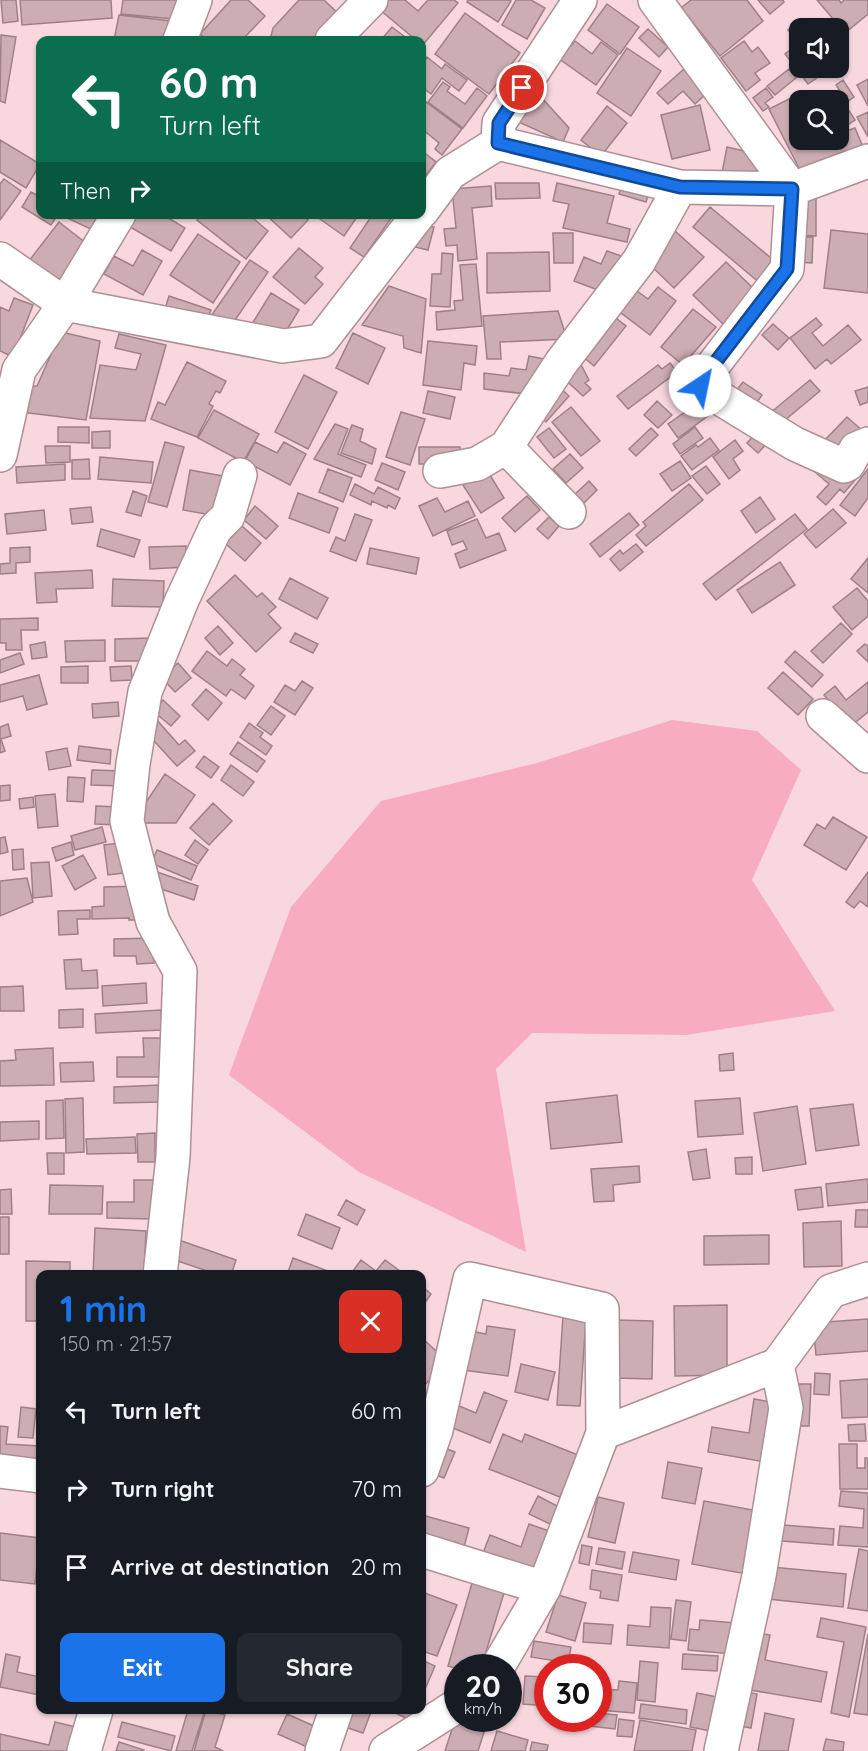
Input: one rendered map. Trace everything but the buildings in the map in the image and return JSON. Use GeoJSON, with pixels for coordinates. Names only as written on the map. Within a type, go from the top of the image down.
{"type":"FeatureCollection","features":[{"type":"Feature","properties":{"kind":"street"},"geometry":{"type":"LineString","coordinates":[[182,36],[195,0]]}},
{"type":"Feature","properties":{"kind":"street"},"geometry":{"type":"LineString","coordinates":[[336,36],[371,0]]}},
{"type":"Feature","properties":{"kind":"street"},"geometry":{"type":"LineString","coordinates":[[498,143],[499,123],[580,0]]}},
{"type":"Feature","properties":{"kind":"street"},"geometry":{"type":"LineString","coordinates":[[655,0],[792,189],[787,269],[701,381],[700,386],[795,444],[844,466],[848,464],[856,449],[868,444]]}},
{"type":"Feature","properties":{"kind":"street"},"geometry":{"type":"LineString","coordinates":[[426,206],[450,173],[498,143],[680,187],[792,189],[868,161]]}},
{"type":"Feature","properties":{"kind":"street"},"geometry":{"type":"LineString","coordinates":[[440,471],[477,464],[506,447],[561,363],[639,261],[680,187]]}},
{"type":"Feature","properties":{"kind":"street"},"geometry":{"type":"LineString","coordinates":[[0,455],[20,369],[65,304],[116,219]]}},
{"type":"Feature","properties":{"kind":"street"},"geometry":{"type":"LineString","coordinates":[[0,259],[65,304],[283,346],[321,341],[414,219]]}},
{"type":"Feature","properties":{"kind":"street"},"geometry":{"type":"LineString","coordinates":[[506,447],[569,512]]}},
{"type":"Feature","properties":{"kind":"street"},"geometry":{"type":"LineString","coordinates":[[161,1270],[173,1157],[180,971],[153,922],[127,821],[133,764],[145,692],[182,600],[215,529],[228,516],[240,475]]}},
{"type":"Feature","properties":{"kind":"street"},"geometry":{"type":"LineString","coordinates":[[823,716],[868,756]]}},
{"type":"Feature","properties":{"kind":"street"},"geometry":{"type":"LineString","coordinates":[[426,1459],[436,1430],[470,1279],[602,1309],[603,1433],[544,1588],[505,1654]]}},
{"type":"Feature","properties":{"kind":"street"},"geometry":{"type":"LineString","coordinates":[[603,1433],[777,1365],[831,1291],[868,1279]]}},
{"type":"Feature","properties":{"kind":"street"},"geometry":{"type":"LineString","coordinates":[[721,1751],[759,1576],[786,1408],[777,1365]]}},
{"type":"Feature","properties":{"kind":"street"},"geometry":{"type":"LineString","coordinates":[[0,1471],[36,1476]]}},
{"type":"Feature","properties":{"kind":"street"},"geometry":{"type":"LineString","coordinates":[[426,1551],[544,1588]]}},
{"type":"Feature","properties":{"kind":"street"},"geometry":{"type":"LineString","coordinates":[[386,1751],[444,1713]]}},
{"type":"Feature","properties":{"kind":"street"},"geometry":{"type":"LineString","coordinates":[[84,1751],[95,1714]]}},
{"type":"Feature","properties":{"kind":"street"},"geometry":{"type":"LineString","coordinates":[[322,1751],[335,1714]]}},
{"type":"Feature","properties":{"kind":"shaded area"},"geometry":{"type":"Polygon","coordinates":[[[672,720],[757,731],[801,770],[752,880],[835,1011],[686,1035],[532,1033],[496,1069],[526,1252],[359,1172],[229,1075],[291,907],[381,801],[537,763],[672,720]]]}},
{"type":"Feature","properties":{"kind":"route"},"geometry":{"type":"LineString","coordinates":[[522,88],[499,123],[498,143],[680,187],[792,189],[787,269],[701,381],[700,386]]}}]}
